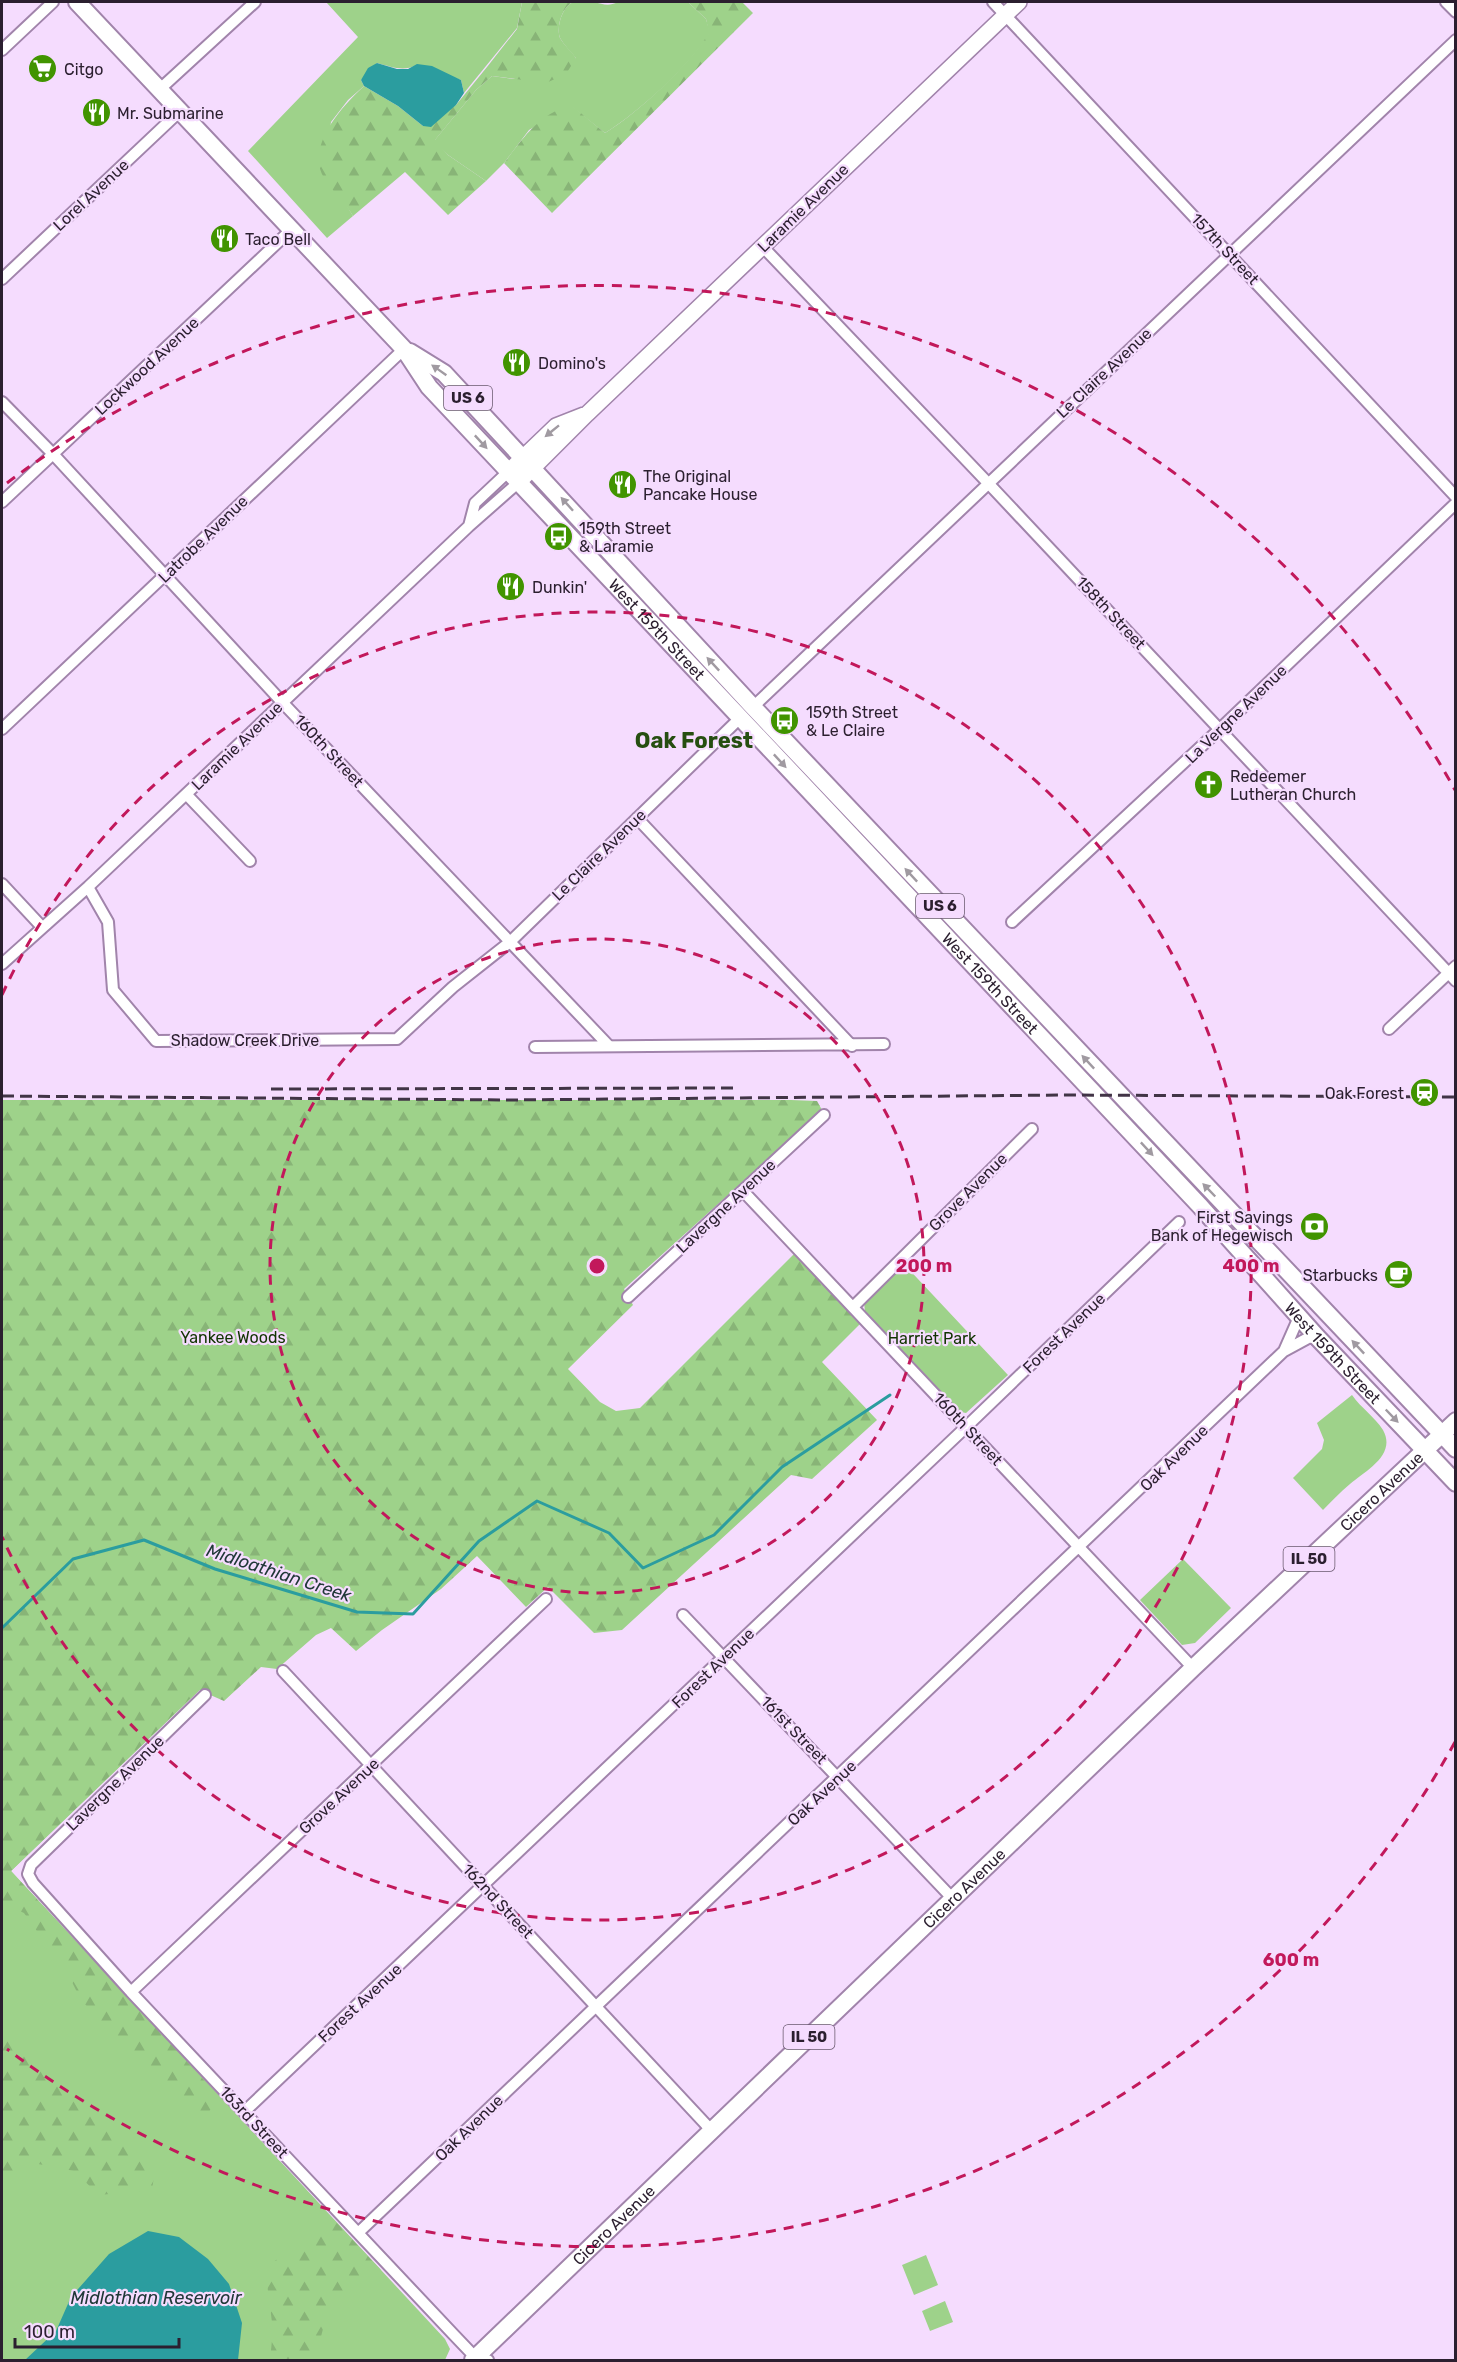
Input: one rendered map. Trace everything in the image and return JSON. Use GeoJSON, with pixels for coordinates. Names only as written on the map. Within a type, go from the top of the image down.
{"type":"FeatureCollection","features":[{"type":"Feature","properties":{"kind":"main road","name":"West 159th Street"},"geometry":{"type":"LineString","coordinates":[[77,2],[405,349],[429,387],[746,712],[1455,1449]]}},
{"type":"Feature","properties":{"kind":"main road","name":"West 159th Street"},"geometry":{"type":"LineString","coordinates":[[405,349],[444,373],[528,463],[746,712],[1202,1207],[1317,1337],[1455,1483]]}},
{"type":"Feature","properties":{"kind":"main road","name":"Cicero Avenue"},"geometry":{"type":"LineString","coordinates":[[474,2360],[1193,1668],[1455,1421]]}},
{"type":"Feature","properties":{"kind":"street"},"geometry":{"type":"LineString","coordinates":[[2,51],[53,2]]}},
{"type":"Feature","properties":{"kind":"street"},"geometry":{"type":"LineString","coordinates":[[160,89],[255,2]]}},
{"type":"Feature","properties":{"kind":"street","name":"157th Street"},"geometry":{"type":"LineString","coordinates":[[993,2],[1455,497]]}},
{"type":"Feature","properties":{"kind":"street","name":"Laramie Avenue"},"geometry":{"type":"LineString","coordinates":[[2,963],[88,887],[469,526],[514,476],[587,414],[1019,2]]}},
{"type":"Feature","properties":{"kind":"street"},"geometry":{"type":"LineString","coordinates":[[1446,2],[1455,12]]}},
{"type":"Feature","properties":{"kind":"street","name":"Le Claire Avenue"},"geometry":{"type":"LineString","coordinates":[[453,987],[510,942],[746,712],[1455,40]]}},
{"type":"Feature","properties":{"kind":"street","name":"Lorel Avenue"},"geometry":{"type":"LineString","coordinates":[[2,279],[180,111]]}},
{"type":"Feature","properties":{"kind":"street","name":"Lockwood Avenue"},"geometry":{"type":"LineString","coordinates":[[2,502],[292,229]]}},
{"type":"Feature","properties":{"kind":"street","name":"158th Street"},"geometry":{"type":"LineString","coordinates":[[763,247],[1453,973]]}},
{"type":"Feature","properties":{"kind":"street","name":"Latrobe Avenue"},"geometry":{"type":"LineString","coordinates":[[2,729],[405,349]]}},
{"type":"Feature","properties":{"kind":"street","name":"160th Street"},"geometry":{"type":"LineString","coordinates":[[2,402],[164,577],[609,1046]]}},
{"type":"Feature","properties":{"kind":"street","name":"La Vergne Avenue"},"geometry":{"type":"LineString","coordinates":[[1012,922],[1220,729],[1455,503]]}},
{"type":"Feature","properties":{"kind":"street"},"geometry":{"type":"LineString","coordinates":[[186,794],[250,861]]}},
{"type":"Feature","properties":{"kind":"street"},"geometry":{"type":"LineString","coordinates":[[637,818],[852,1046]]}},
{"type":"Feature","properties":{"kind":"street"},"geometry":{"type":"LineString","coordinates":[[2,884],[42,927]]}},
{"type":"Feature","properties":{"kind":"street","name":"Shadow Creek Drive"},"geometry":{"type":"LineString","coordinates":[[88,887],[108,922],[113,990],[156,1041],[397,1039],[453,987]]}},
{"type":"Feature","properties":{"kind":"street"},"geometry":{"type":"LineString","coordinates":[[1389,1029],[1453,973]]}},
{"type":"Feature","properties":{"kind":"street"},"geometry":{"type":"LineString","coordinates":[[536,1047],[884,1044]]}},
{"type":"Feature","properties":{"kind":"street","name":"Lavergne Avenue"},"geometry":{"type":"LineString","coordinates":[[628,1297],[824,1115]]}},
{"type":"Feature","properties":{"kind":"street","name":"Grove Avenue"},"geometry":{"type":"LineString","coordinates":[[853,1307],[1032,1129]]}},
{"type":"Feature","properties":{"kind":"street","name":"160th Street"},"geometry":{"type":"LineString","coordinates":[[742,1191],[1193,1668]]}},
{"type":"Feature","properties":{"kind":"street","name":"Forest Avenue"},"geometry":{"type":"LineString","coordinates":[[244,2112],[966,1428],[1179,1222]]}},
{"type":"Feature","properties":{"kind":"street","name":"Oak Avenue"},"geometry":{"type":"LineString","coordinates":[[1284,1351],[1299,1317]]}},
{"type":"Feature","properties":{"kind":"street","name":"Oak Avenue"},"geometry":{"type":"LineString","coordinates":[[358,2234],[1284,1351],[1308,1338],[1317,1337]]}},
{"type":"Feature","properties":{"kind":"street","name":"Grove Avenue"},"geometry":{"type":"LineString","coordinates":[[131,1992],[546,1599]]}},
{"type":"Feature","properties":{"kind":"street","name":"161st Street"},"geometry":{"type":"LineString","coordinates":[[683,1615],[953,1899]]}},
{"type":"Feature","properties":{"kind":"street","name":"162nd Street"},"geometry":{"type":"LineString","coordinates":[[283,1671],[712,2131]]}},
{"type":"Feature","properties":{"kind":"street","name":"Lavergne Avenue"},"geometry":{"type":"LineString","coordinates":[[28,1874],[31,1865],[205,1695]]}},
{"type":"Feature","properties":{"kind":"street","name":"163rd Street"},"geometry":{"type":"LineString","coordinates":[[28,1874],[33,1883],[131,1992],[474,2360]]}},
{"type":"Feature","properties":{"kind":"green space"},"geometry":{"type":"Polygon","coordinates":[[[589,1],[608,5],[618,2],[688,2],[706,19],[710,33],[689,60],[662,88],[632,114],[605,133],[571,106],[529,130],[504,163],[486,181],[448,155],[434,141],[476,90],[492,76],[514,79],[576,58],[559,34],[559,23],[563,13],[573,2],[589,1]]]}},
{"type":"Feature","properties":{"kind":"green space"},"geometry":{"type":"Polygon","coordinates":[[[326,2],[522,2],[517,28],[464,93],[461,80],[417,65],[402,68],[377,63],[361,80],[364,86],[348,100],[331,122],[324,177],[353,216],[327,238],[248,151],[358,37],[326,2]]]}},
{"type":"Feature","properties":{"kind":"green space"},"geometry":{"type":"Polygon","coordinates":[[[522,2],[573,2],[563,13],[559,23],[559,34],[576,58],[566,74],[546,83],[492,76],[476,90],[435,140],[448,155],[486,181],[448,215],[405,172],[353,216],[324,178],[319,166],[319,153],[323,141],[346,104],[364,86],[398,106],[423,126],[456,105],[487,67],[517,29],[522,2]]]}},
{"type":"Feature","properties":{"kind":"green space"},"geometry":{"type":"Polygon","coordinates":[[[688,2],[742,2],[753,13],[552,213],[504,163],[533,128],[559,109],[571,105],[605,133],[647,101],[676,74],[709,33],[706,19],[688,2]]]}},
{"type":"Feature","properties":{"kind":"green space","name":"Yankee Woods"},"geometry":{"type":"Polygon","coordinates":[[[2,1100],[791,1100],[817,1101],[822,1110],[624,1289],[633,1305],[568,1369],[600,1402],[616,1411],[640,1408],[794,1254],[860,1324],[822,1362],[877,1420],[812,1479],[791,1475],[622,1630],[594,1633],[548,1587],[526,1607],[477,1556],[441,1589],[356,1651],[331,1628],[316,1635],[277,1669],[261,1667],[224,1701],[199,1690],[11,1871],[214,2091],[213,2107],[198,2124],[81,2000],[69,1976],[24,1913],[9,1906],[2,1907],[2,1100]]]}},
{"type":"Feature","properties":{"kind":"green space","name":"Yankee Woods"},"geometry":{"type":"Polygon","coordinates":[[[2,1105],[820,1105],[609,1298],[11,1871],[445,2339],[450,2349],[445,2360],[2,2360],[2,1105]]]}},
{"type":"Feature","properties":{"kind":"green space","name":"Harriet Park"},"geometry":{"type":"Polygon","coordinates":[[[902,1262],[1008,1375],[966,1413],[961,1412],[865,1312],[864,1302],[902,1262]]]}},
{"type":"Feature","properties":{"kind":"green space"},"geometry":{"type":"Polygon","coordinates":[[[1352,1395],[1383,1430],[1386,1447],[1383,1455],[1371,1468],[1343,1490],[1323,1510],[1293,1478],[1322,1449],[1324,1440],[1317,1423],[1352,1395]]]}},
{"type":"Feature","properties":{"kind":"green space"},"geometry":{"type":"Polygon","coordinates":[[[1183,1559],[1231,1608],[1195,1643],[1182,1645],[1140,1600],[1183,1559]]]}},
{"type":"Feature","properties":{"kind":"green space"},"geometry":{"type":"Polygon","coordinates":[[[2,2020],[134,2149],[154,2176],[152,2190],[99,2195],[74,2171],[28,2162],[2,2181],[2,2020]]]}},
{"type":"Feature","properties":{"kind":"green space"},"geometry":{"type":"Polygon","coordinates":[[[333,2219],[381,2270],[347,2298],[324,2325],[315,2360],[270,2360],[273,2330],[265,2268],[292,2248],[313,2243],[333,2219]]]}},
{"type":"Feature","properties":{"kind":"green space"},"geometry":{"type":"Polygon","coordinates":[[[926,2255],[938,2285],[914,2295],[902,2265],[926,2255]]]}},
{"type":"Feature","properties":{"kind":"green space"},"geometry":{"type":"Polygon","coordinates":[[[945,2301],[953,2322],[930,2331],[922,2311],[945,2301]]]}},
{"type":"Feature","properties":{"kind":"water"},"geometry":{"type":"Polygon","coordinates":[[[377,63],[397,69],[408,69],[417,64],[432,66],[461,80],[464,93],[456,105],[431,127],[423,126],[398,106],[364,86],[361,80],[368,68],[377,63]]]}},
{"type":"Feature","properties":{"kind":"water","name":"Midlothian Reservoir"},"geometry":{"type":"Polygon","coordinates":[[[148,2231],[179,2237],[208,2259],[229,2284],[242,2323],[238,2360],[25,2360],[56,2331],[71,2297],[109,2254],[148,2231]]]}},
{"type":"Feature","properties":{"kind":"waterway","name":"Midloathian Creek"},"geometry":{"type":"LineString","coordinates":[[2,1628],[73,1559],[144,1540],[215,1569],[357,1612],[413,1614],[479,1541],[537,1501],[609,1533],[643,1568],[714,1535],[782,1467],[890,1395]]}},
{"type":"Feature","properties":{"kind":"railway"},"geometry":{"type":"LineString","coordinates":[[271,1089],[733,1088]]}},
{"type":"Feature","properties":{"kind":"railway"},"geometry":{"type":"LineString","coordinates":[[2,1096],[507,1100],[1064,1095],[1456,1097]]}},
{"type":"Feature","properties":{"kind":"place","name":"Citgo"},"geometry":{"type":"Point","coordinates":[43,69]}},
{"type":"Feature","properties":{"kind":"place","name":"Mr. Submarine"},"geometry":{"type":"Point","coordinates":[96,113]}},
{"type":"Feature","properties":{"kind":"place","name":"Taco Bell"},"geometry":{"type":"Point","coordinates":[224,239]}},
{"type":"Feature","properties":{"kind":"place","name":"Domino's"},"geometry":{"type":"Point","coordinates":[517,363]}},
{"type":"Feature","properties":{"kind":"place","name":"The Original Pancake House"},"geometry":{"type":"Point","coordinates":[622,485]}},
{"type":"Feature","properties":{"kind":"place","name":"159th Street & Laramie"},"geometry":{"type":"Point","coordinates":[558,537]}},
{"type":"Feature","properties":{"kind":"place","name":"Dunkin'"},"geometry":{"type":"Point","coordinates":[511,587]}},
{"type":"Feature","properties":{"kind":"place","name":"159th Street & Le Claire"},"geometry":{"type":"Point","coordinates":[785,721]}},
{"type":"Feature","properties":{"kind":"place","name":"Redeemer Lutheran Church"},"geometry":{"type":"Point","coordinates":[1209,785]}},
{"type":"Feature","properties":{"kind":"place","name":"Oak Forest"},"geometry":{"type":"Point","coordinates":[1425,1093]}},
{"type":"Feature","properties":{"kind":"place","name":"First Savings Bank of Hegewisch"},"geometry":{"type":"Point","coordinates":[1314,1226]}},
{"type":"Feature","properties":{"kind":"place","name":"Starbucks"},"geometry":{"type":"Point","coordinates":[1399,1275]}},
{"type":"Feature","properties":{"kind":"district","name":"Oak Forest"},"geometry":{"type":"Point","coordinates":[694,740]}}]}
